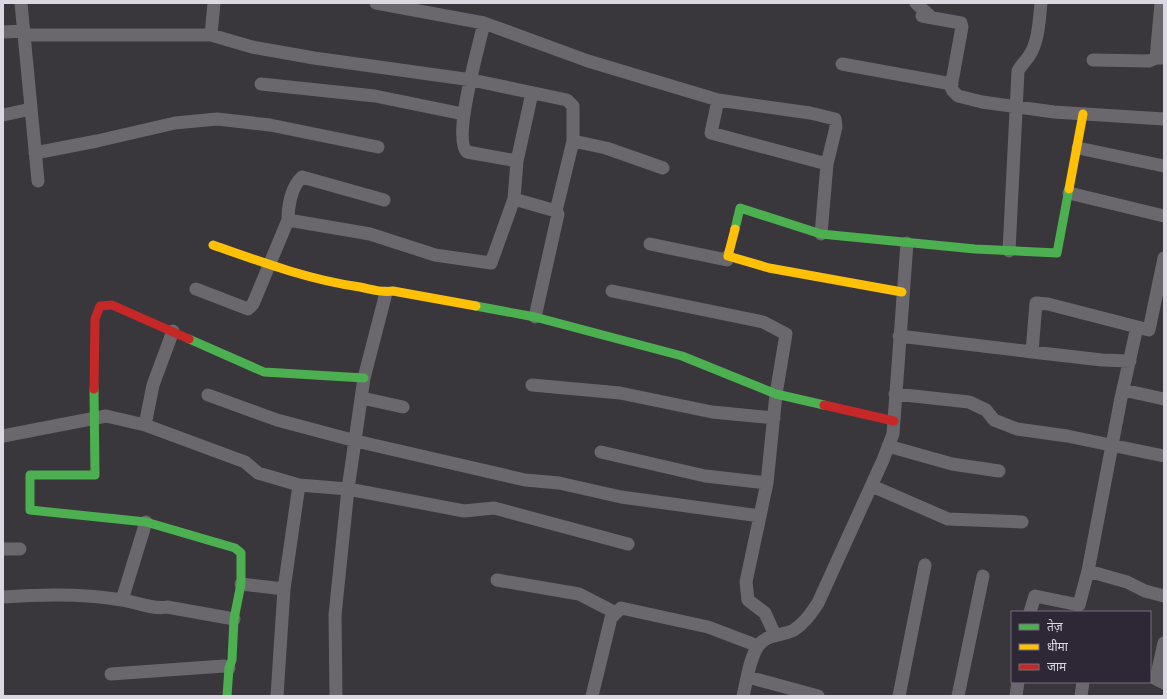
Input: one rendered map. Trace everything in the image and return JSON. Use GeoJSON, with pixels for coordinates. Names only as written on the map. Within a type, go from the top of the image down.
{"type":"FeatureCollection","features":[{"type":"Feature","properties":{"kind":"street"},"geometry":{"type":"LineString","coordinates":[[21,3],[38,181]]}},
{"type":"Feature","properties":{"kind":"street"},"geometry":{"type":"LineString","coordinates":[[211,35],[214,3]]}},
{"type":"Feature","properties":{"kind":"street"},"geometry":{"type":"LineString","coordinates":[[376,3],[484,23],[588,60],[718,100],[810,112],[834,119],[836,127],[827,164],[821,234]]}},
{"type":"Feature","properties":{"kind":"street"},"geometry":{"type":"LineString","coordinates":[[916,3],[927,17],[961,23],[962,27],[952,84],[953,91],[958,96],[982,102],[1016,107],[1083,114],[1164,118]]}},
{"type":"Feature","properties":{"kind":"street"},"geometry":{"type":"LineString","coordinates":[[1009,251],[1018,71],[1023,62],[1029,57],[1035,44],[1041,3]]}},
{"type":"Feature","properties":{"kind":"street"},"geometry":{"type":"LineString","coordinates":[[1092,60],[1149,60],[1160,58],[1161,3]]}},
{"type":"Feature","properties":{"kind":"street"},"geometry":{"type":"LineString","coordinates":[[484,23],[463,114],[463,143],[467,152],[517,161]]}},
{"type":"Feature","properties":{"kind":"street"},"geometry":{"type":"LineString","coordinates":[[3,32],[24,31]]}},
{"type":"Feature","properties":{"kind":"street"},"geometry":{"type":"LineString","coordinates":[[24,31],[25,35],[211,35],[252,47],[314,58],[472,80],[532,94],[567,100],[573,106],[573,141],[556,211],[558,214],[535,317]]}},
{"type":"Feature","properties":{"kind":"street"},"geometry":{"type":"LineString","coordinates":[[842,64],[952,84]]}},
{"type":"Feature","properties":{"kind":"street"},"geometry":{"type":"LineString","coordinates":[[261,84],[375,96],[463,114]]}},
{"type":"Feature","properties":{"kind":"street"},"geometry":{"type":"LineString","coordinates":[[288,220],[370,234],[435,255],[491,263],[514,199],[517,161],[532,94]]}},
{"type":"Feature","properties":{"kind":"street"},"geometry":{"type":"LineString","coordinates":[[718,100],[711,133],[827,164]]}},
{"type":"Feature","properties":{"kind":"street"},"geometry":{"type":"LineString","coordinates":[[3,115],[31,109]]}},
{"type":"Feature","properties":{"kind":"street"},"geometry":{"type":"LineString","coordinates":[[650,244],[727,260],[740,208],[821,234],[907,243],[1057,253],[1078,148],[1083,114]]}},
{"type":"Feature","properties":{"kind":"street"},"geometry":{"type":"LineString","coordinates":[[35,153],[97,141],[175,123],[217,119],[270,125],[378,146]]}},
{"type":"Feature","properties":{"kind":"street"},"geometry":{"type":"LineString","coordinates":[[573,141],[606,148],[663,168]]}},
{"type":"Feature","properties":{"kind":"street"},"geometry":{"type":"LineString","coordinates":[[1078,148],[1164,166]]}},
{"type":"Feature","properties":{"kind":"street"},"geometry":{"type":"LineString","coordinates":[[196,289],[248,309],[253,304],[288,220],[288,208],[296,182],[302,177],[384,200]]}},
{"type":"Feature","properties":{"kind":"street"},"geometry":{"type":"LineString","coordinates":[[1069,192],[1164,216]]}},
{"type":"Feature","properties":{"kind":"street"},"geometry":{"type":"LineString","coordinates":[[514,199],[556,211]]}},
{"type":"Feature","properties":{"kind":"street"},"geometry":{"type":"LineString","coordinates":[[743,696],[751,662],[758,646],[766,639],[793,630],[807,620],[818,603],[872,486],[893,434],[902,292],[907,243]]}},
{"type":"Feature","properties":{"kind":"street"},"geometry":{"type":"LineString","coordinates":[[213,245],[268,265],[349,287],[359,286],[386,293],[393,291],[535,317],[682,356],[776,394],[894,421]]}},
{"type":"Feature","properties":{"kind":"street"},"geometry":{"type":"LineString","coordinates":[[728,256],[768,268],[902,292]]}},
{"type":"Feature","properties":{"kind":"street"},"geometry":{"type":"LineString","coordinates":[[1032,352],[1036,303],[1048,304],[1149,330],[1164,258]]}},
{"type":"Feature","properties":{"kind":"street"},"geometry":{"type":"LineString","coordinates":[[612,291],[763,322],[786,334],[776,394],[767,483],[746,582],[746,594],[752,604],[765,613],[775,635]]}},
{"type":"Feature","properties":{"kind":"street"},"geometry":{"type":"LineString","coordinates":[[336,696],[335,615],[348,490],[364,378],[386,293]]}},
{"type":"Feature","properties":{"kind":"street"},"geometry":{"type":"LineString","coordinates":[[227,696],[229,668],[232,660],[234,619],[241,584],[241,553],[235,548],[146,522],[30,510],[30,475],[95,475],[93,418],[95,319],[100,306],[112,305],[264,372],[364,378]]}},
{"type":"Feature","properties":{"kind":"street"},"geometry":{"type":"LineString","coordinates":[[1030,611],[1035,596],[1079,605],[1088,571],[1123,390],[1137,327]]}},
{"type":"Feature","properties":{"kind":"street"},"geometry":{"type":"LineString","coordinates":[[145,425],[153,384],[173,331]]}},
{"type":"Feature","properties":{"kind":"street"},"geometry":{"type":"LineString","coordinates":[[899,336],[1102,360],[1130,361]]}},
{"type":"Feature","properties":{"kind":"street"},"geometry":{"type":"LineString","coordinates":[[532,385],[620,393],[712,412],[774,418]]}},
{"type":"Feature","properties":{"kind":"street"},"geometry":{"type":"LineString","coordinates":[[1123,390],[1164,399]]}},
{"type":"Feature","properties":{"kind":"street"},"geometry":{"type":"LineString","coordinates":[[896,394],[969,402],[986,410],[994,420],[1017,429],[1066,436],[1164,456]]}},
{"type":"Feature","properties":{"kind":"street"},"geometry":{"type":"LineString","coordinates":[[208,395],[277,420],[356,441],[525,480],[559,483],[621,497],[760,516]]}},
{"type":"Feature","properties":{"kind":"street"},"geometry":{"type":"LineString","coordinates":[[362,398],[403,407]]}},
{"type":"Feature","properties":{"kind":"street"},"geometry":{"type":"LineString","coordinates":[[3,436],[106,416],[145,425],[245,462],[258,473],[299,485],[348,490],[464,511],[494,508],[628,544]]}},
{"type":"Feature","properties":{"kind":"street"},"geometry":{"type":"LineString","coordinates":[[888,446],[952,464],[999,471]]}},
{"type":"Feature","properties":{"kind":"street"},"geometry":{"type":"LineString","coordinates":[[601,452],[705,476],[767,483]]}},
{"type":"Feature","properties":{"kind":"street"},"geometry":{"type":"LineString","coordinates":[[277,696],[284,589],[299,485]]}},
{"type":"Feature","properties":{"kind":"street"},"geometry":{"type":"LineString","coordinates":[[872,486],[948,519],[1022,522]]}},
{"type":"Feature","properties":{"kind":"street"},"geometry":{"type":"LineString","coordinates":[[122,600],[146,522]]}},
{"type":"Feature","properties":{"kind":"street"},"geometry":{"type":"LineString","coordinates":[[3,549],[20,549]]}},
{"type":"Feature","properties":{"kind":"street"},"geometry":{"type":"LineString","coordinates":[[899,696],[925,565]]}},
{"type":"Feature","properties":{"kind":"street"},"geometry":{"type":"LineString","coordinates":[[1088,571],[1128,582],[1145,591],[1164,596]]}},
{"type":"Feature","properties":{"kind":"street"},"geometry":{"type":"LineString","coordinates":[[958,696],[983,576]]}},
{"type":"Feature","properties":{"kind":"street"},"geometry":{"type":"LineString","coordinates":[[497,580],[579,594],[616,614]]}},
{"type":"Feature","properties":{"kind":"street"},"geometry":{"type":"LineString","coordinates":[[241,584],[284,589]]}},
{"type":"Feature","properties":{"kind":"street"},"geometry":{"type":"LineString","coordinates":[[3,597],[45,594],[122,600],[160,608],[167,606],[234,619]]}},
{"type":"Feature","properties":{"kind":"street"},"geometry":{"type":"LineString","coordinates":[[592,696],[611,618],[621,608],[708,627],[758,646]]}},
{"type":"Feature","properties":{"kind":"street"},"geometry":{"type":"LineString","coordinates":[[1164,644],[1156,678],[1164,683]]}},
{"type":"Feature","properties":{"kind":"street"},"geometry":{"type":"LineString","coordinates":[[112,674],[224,666],[229,668]]}},
{"type":"Feature","properties":{"kind":"street"},"geometry":{"type":"LineString","coordinates":[[748,677],[818,696]]}},
{"type":"Feature","properties":{"kind":"street"},"geometry":{"type":"LineString","coordinates":[[1016,696],[1018,683]]}},
{"type":"Feature","properties":{"kind":"street"},"geometry":{"type":"LineString","coordinates":[[1081,696],[1083,683]]}},
{"type":"Feature","properties":{"kind":"traffic: fast"},"geometry":{"type":"LineString","coordinates":[[735,229],[740,208],[821,234],[975,249],[1057,253],[1069,189]]}},
{"type":"Feature","properties":{"kind":"traffic: fast"},"geometry":{"type":"LineString","coordinates":[[476,306],[535,317],[682,356],[776,394],[824,405]]}},
{"type":"Feature","properties":{"kind":"traffic: fast"},"geometry":{"type":"LineString","coordinates":[[189,339],[264,372],[364,378]]}},
{"type":"Feature","properties":{"kind":"traffic: fast"},"geometry":{"type":"LineString","coordinates":[[94,389],[95,475],[30,475],[30,510],[146,522],[235,548],[241,553],[241,584],[234,619],[232,660],[229,668],[227,696]]}},
{"type":"Feature","properties":{"kind":"traffic: slow"},"geometry":{"type":"LineString","coordinates":[[1069,189],[1083,114]]}},
{"type":"Feature","properties":{"kind":"traffic: slow"},"geometry":{"type":"LineString","coordinates":[[735,229],[728,256],[769,268],[902,292]]}},
{"type":"Feature","properties":{"kind":"traffic: slow"},"geometry":{"type":"LineString","coordinates":[[213,245],[286,270],[323,280],[384,292],[393,291],[476,306]]}},
{"type":"Feature","properties":{"kind":"traffic: jam"},"geometry":{"type":"LineString","coordinates":[[94,389],[95,319],[100,306],[112,305],[189,339]]}},
{"type":"Feature","properties":{"kind":"traffic: jam"},"geometry":{"type":"LineString","coordinates":[[824,405],[894,421]]}}]}
